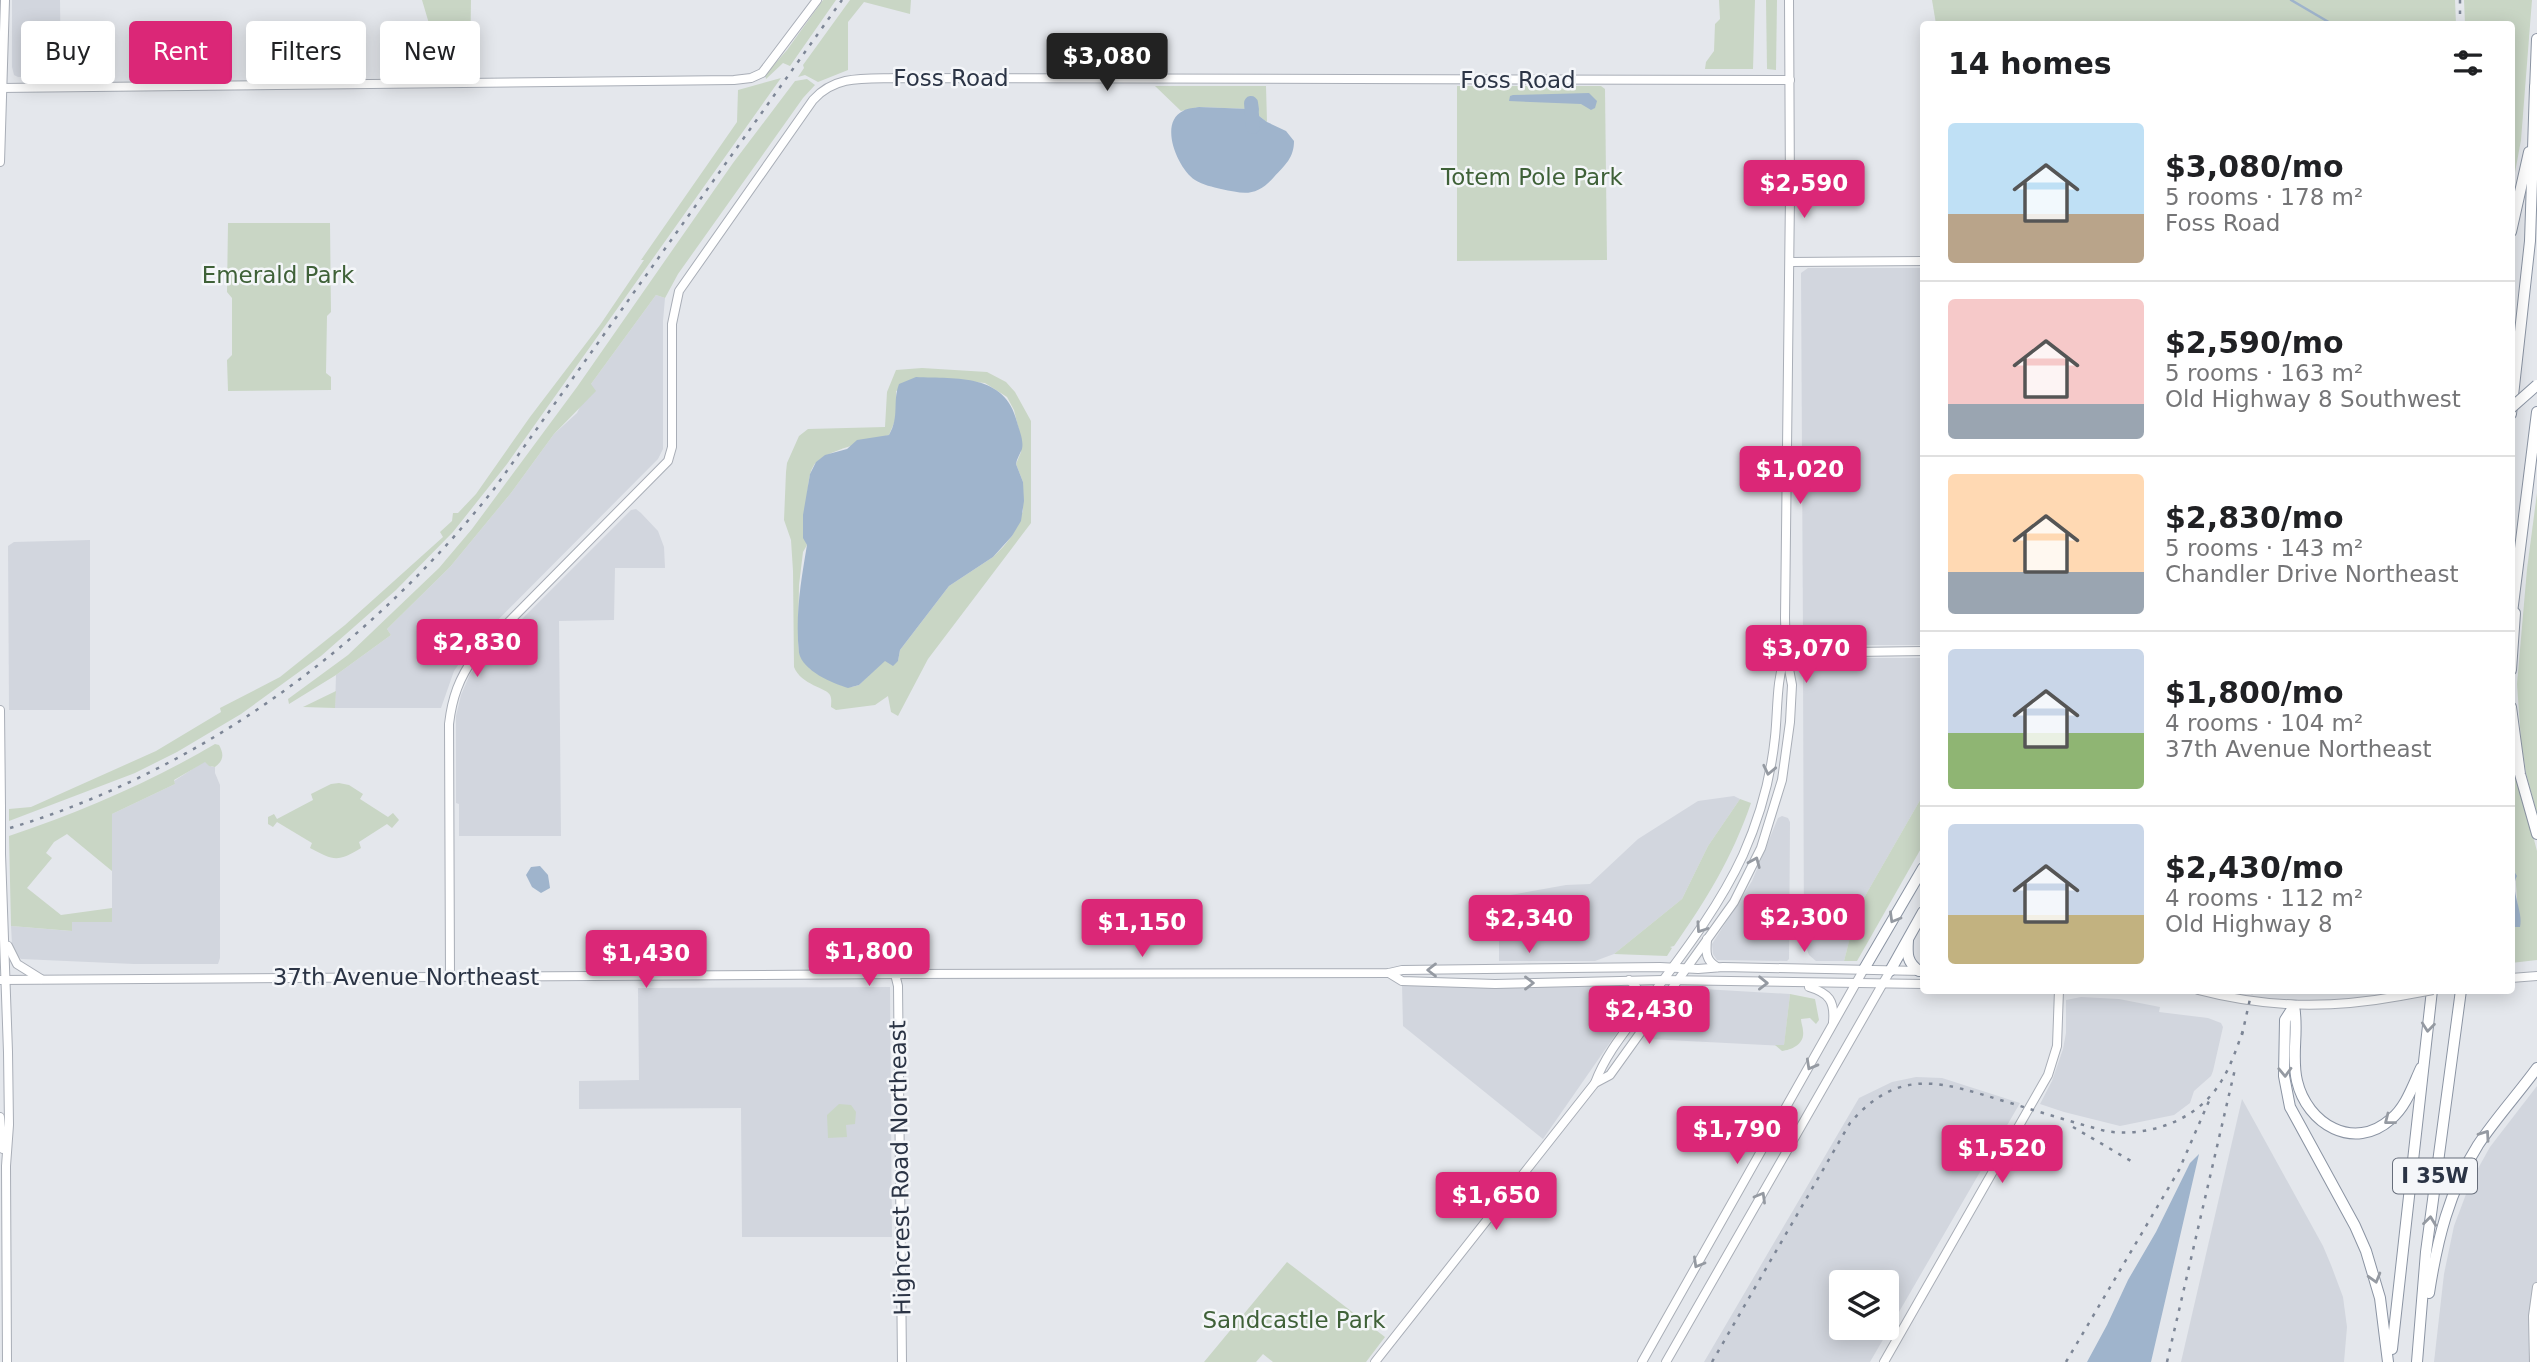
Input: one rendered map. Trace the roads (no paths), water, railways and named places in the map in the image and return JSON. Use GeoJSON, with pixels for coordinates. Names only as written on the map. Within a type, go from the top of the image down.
{"type":"FeatureCollection","features":[{"type":"Feature","properties":{"kind":"highway"},"geometry":{"type":"LineString","coordinates":[[2515,378],[2529,254],[2537,39]]}},
{"type":"Feature","properties":{"kind":"highway"},"geometry":{"type":"LineString","coordinates":[[2515,214],[2529,152],[2535,87]]}},
{"type":"Feature","properties":{"kind":"highway"},"geometry":{"type":"LineString","coordinates":[[2515,404],[2537,385]]}},
{"type":"Feature","properties":{"kind":"highway"},"geometry":{"type":"LineString","coordinates":[[2515,592],[2537,412]]}},
{"type":"Feature","properties":{"kind":"highway"},"geometry":{"type":"LineString","coordinates":[[2515,737],[2520,774],[2537,834]]}},
{"type":"Feature","properties":{"kind":"highway"},"geometry":{"type":"LineString","coordinates":[[1864,969],[1920,873]]}},
{"type":"Feature","properties":{"kind":"highway"},"geometry":{"type":"LineString","coordinates":[[1889,971],[1920,917]]}},
{"type":"Feature","properties":{"kind":"highway"},"geometry":{"type":"LineString","coordinates":[[1908,939],[1909,962],[1920,970]]}},
{"type":"Feature","properties":{"kind":"highway","name":"I 35W"},"geometry":{"type":"LineString","coordinates":[[2389,1362],[2433,994]]}},
{"type":"Feature","properties":{"kind":"highway","name":"I 35W"},"geometry":{"type":"LineString","coordinates":[[2418,1362],[2428,1240],[2460,994]]}},
{"type":"Feature","properties":{"kind":"highway"},"geometry":{"type":"LineString","coordinates":[[2294,1006],[2297,1021],[2297,1082],[2307,1106],[2315,1117],[2329,1127],[2356,1133],[2367,1132],[2386,1124],[2399,1111],[2424,1063]]}},
{"type":"Feature","properties":{"kind":"highway"},"geometry":{"type":"LineString","coordinates":[[2294,1006],[2285,1020],[2286,1092],[2296,1121],[2345,1207],[2366,1251],[2380,1298],[2389,1362]]}},
{"type":"Feature","properties":{"kind":"highway"},"geometry":{"type":"LineString","coordinates":[[2418,1362],[2439,1234],[2455,1188],[2477,1147],[2537,1068]]}},
{"type":"Feature","properties":{"kind":"street"},"geometry":{"type":"LineString","coordinates":[[0,162],[5,0]]}},
{"type":"Feature","properties":{"kind":"street"},"geometry":{"type":"LineString","coordinates":[[1,88],[734,80],[751,78],[762,73],[817,0]]}},
{"type":"Feature","properties":{"kind":"street"},"geometry":{"type":"LineString","coordinates":[[1595,1083],[1610,1075],[1734,902],[1751,872],[1782,780],[1790,722],[1791,674],[1786,653],[1785,511],[1790,262],[1789,0]]}},
{"type":"Feature","properties":{"kind":"street","name":"Foss Road"},"geometry":{"type":"LineString","coordinates":[[450,976],[449,724],[452,698],[475,656],[628,504],[671,457],[671,324],[679,291],[822,91],[837,82],[899,78],[1790,80]]}},
{"type":"Feature","properties":{"kind":"street"},"geometry":{"type":"LineString","coordinates":[[1790,262],[1920,261]]}},
{"type":"Feature","properties":{"kind":"street"},"geometry":{"type":"LineString","coordinates":[[1786,653],[1920,651]]}},
{"type":"Feature","properties":{"kind":"street"},"geometry":{"type":"LineString","coordinates":[[1375,1362],[1595,1083],[1601,1066],[1631,1020],[1672,968],[1720,899],[1743,854],[1762,801],[1775,739],[1779,674],[1786,653]]}},
{"type":"Feature","properties":{"kind":"street"},"geometry":{"type":"LineString","coordinates":[[0,710],[3,980],[9,1125],[6,1166],[7,1362]]}},
{"type":"Feature","properties":{"kind":"street"},"geometry":{"type":"LineString","coordinates":[[4,933],[15,961],[41,979]]}},
{"type":"Feature","properties":{"kind":"street"},"geometry":{"type":"LineString","coordinates":[[1707,939],[1708,959],[1718,967],[1723,967]]}},
{"type":"Feature","properties":{"kind":"street"},"geometry":{"type":"LineString","coordinates":[[1389,973],[1402,970],[1723,967],[1920,971]]}},
{"type":"Feature","properties":{"kind":"street"},"geometry":{"type":"LineString","coordinates":[[1642,1362],[1864,969]]}},
{"type":"Feature","properties":{"kind":"street"},"geometry":{"type":"LineString","coordinates":[[1666,1362],[1889,971]]}},
{"type":"Feature","properties":{"kind":"street"},"geometry":{"type":"LineString","coordinates":[[1389,973],[1402,981],[1495,984],[1629,980],[1920,984]]}},
{"type":"Feature","properties":{"kind":"street","name":"37th Avenue Northeast"},"geometry":{"type":"LineString","coordinates":[[3,980],[1389,973]]}},
{"type":"Feature","properties":{"kind":"street","name":"Highcrest Road Northeast"},"geometry":{"type":"LineString","coordinates":[[895,974],[898,986],[902,1362]]}},
{"type":"Feature","properties":{"kind":"street"},"geometry":{"type":"LineString","coordinates":[[2515,978],[2537,976]]}},
{"type":"Feature","properties":{"kind":"street"},"geometry":{"type":"LineString","coordinates":[[1629,980],[1641,992],[1642,998],[1631,1020]]}},
{"type":"Feature","properties":{"kind":"street"},"geometry":{"type":"LineString","coordinates":[[1799,984],[1821,990],[1830,997],[1834,1011],[1833,1026]]}},
{"type":"Feature","properties":{"kind":"street"},"geometry":{"type":"LineString","coordinates":[[1884,1362],[2048,1074],[2057,1046],[2059,994]]}},
{"type":"Feature","properties":{"kind":"street"},"geometry":{"type":"LineString","coordinates":[[2214,994],[2250,1003],[2294,1006],[2346,1004],[2411,994]]}},
{"type":"Feature","properties":{"kind":"street"},"geometry":{"type":"LineString","coordinates":[[0,1117],[6,1166]]}},
{"type":"Feature","properties":{"kind":"street"},"geometry":{"type":"LineString","coordinates":[[2534,1362],[2533,1316],[2537,1287]]}},
{"type":"Feature","properties":{"kind":"water"},"geometry":{"type":"Polygon","coordinates":[[[1589,93],[1597,101],[1595,108],[1591,110],[1581,104],[1509,101],[1513,95],[1589,93]]]}},
{"type":"Feature","properties":{"kind":"water"},"geometry":{"type":"Polygon","coordinates":[[[1199,107],[1250,109],[1267,122],[1286,131],[1294,141],[1291,157],[1268,183],[1256,191],[1237,192],[1198,182],[1182,166],[1171,135],[1176,117],[1185,110],[1199,107]]]}},
{"type":"Feature","properties":{"kind":"water"},"geometry":{"type":"Polygon","coordinates":[[[916,377],[977,382],[991,387],[1011,406],[1022,442],[1016,464],[1023,482],[1021,521],[1012,536],[993,557],[949,586],[900,650],[898,661],[893,666],[885,661],[859,685],[848,688],[812,671],[799,653],[798,612],[807,545],[803,538],[803,515],[810,474],[816,462],[825,455],[847,449],[857,440],[889,435],[894,422],[899,384],[916,377]]]}},
{"type":"Feature","properties":{"kind":"water"},"geometry":{"type":"Polygon","coordinates":[[[540,866],[548,875],[550,888],[541,893],[532,887],[526,875],[531,867],[540,866]]]}},
{"type":"Feature","properties":{"kind":"water"},"geometry":{"type":"Polygon","coordinates":[[[2515,887],[2521,921],[2520,927],[2515,927],[2515,887]]]}},
{"type":"Feature","properties":{"kind":"water"},"geometry":{"type":"Polygon","coordinates":[[[2199,1154],[2151,1362],[2087,1362],[2190,1163],[2199,1154]]]}},
{"type":"Feature","properties":{"kind":"waterway"},"geometry":{"type":"LineString","coordinates":[[2291,0],[2327,21]]}},
{"type":"Feature","properties":{"kind":"waterway"},"geometry":{"type":"LineString","coordinates":[[1252,110],[1251,103],[1253,127]]}},
{"type":"Feature","properties":{"kind":"railway"},"geometry":{"type":"LineString","coordinates":[[0,831],[73,806],[143,776],[210,740],[274,698],[334,652],[391,602],[445,547],[494,489],[842,0]]}},
{"type":"Feature","properties":{"kind":"railway"},"geometry":{"type":"LineString","coordinates":[[2460,0],[2460,21]]}},
{"type":"Feature","properties":{"kind":"railway"},"geometry":{"type":"LineString","coordinates":[[2242,1035],[2251,994]]}},
{"type":"Feature","properties":{"kind":"railway"},"geometry":{"type":"LineString","coordinates":[[1712,1362],[1850,1123],[1887,1093],[1905,1086],[1943,1085],[2105,1131],[2139,1132],[2186,1116],[2212,1094],[2229,1067],[2245,1025]]}},
{"type":"Feature","properties":{"kind":"railway"},"geometry":{"type":"LineString","coordinates":[[2167,1362],[2235,1069]]}},
{"type":"Feature","properties":{"kind":"railway"},"geometry":{"type":"LineString","coordinates":[[2066,1362],[2179,1170],[2209,1101]]}},
{"type":"Feature","properties":{"kind":"railway"},"geometry":{"type":"LineString","coordinates":[[2073,1127],[2131,1161]]}},
{"type":"Feature","properties":{"kind":"park label","name":"Totem Pole Park"},"geometry":{"type":"Point","coordinates":[1532,177]}},
{"type":"Feature","properties":{"kind":"park label","name":"Emerald Park"},"geometry":{"type":"Point","coordinates":[278,275]}},
{"type":"Feature","properties":{"kind":"park label","name":"Sandcastle Park"},"geometry":{"type":"Point","coordinates":[1294,1320]}}]}
